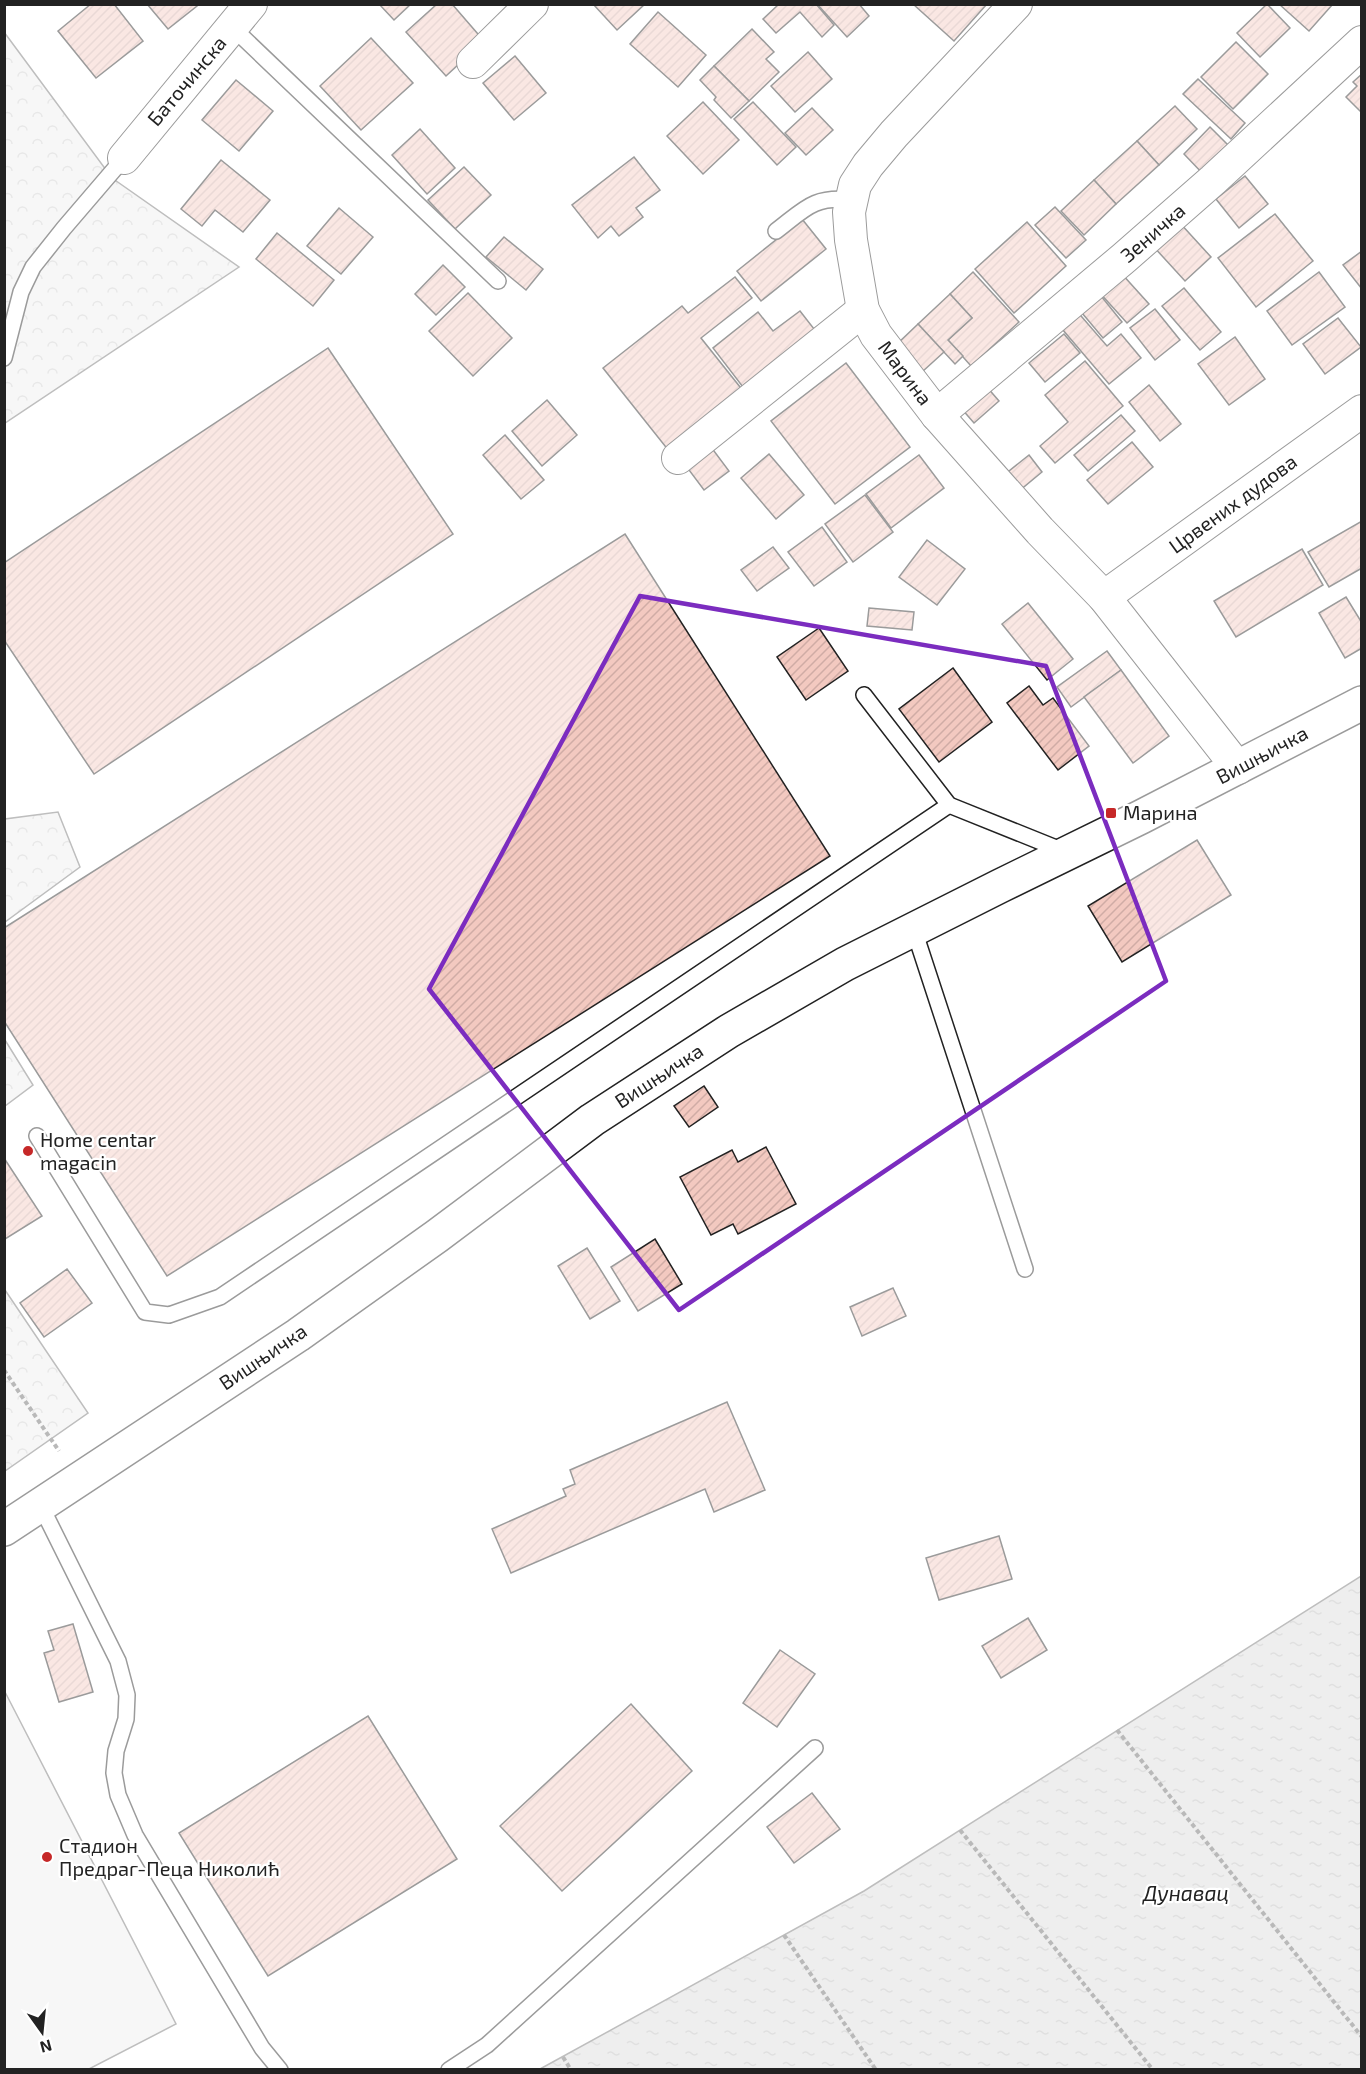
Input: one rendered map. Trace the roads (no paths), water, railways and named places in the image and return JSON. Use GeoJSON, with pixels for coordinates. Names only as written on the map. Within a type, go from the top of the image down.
{"type":"FeatureCollection","features":[{"type":"Feature","properties":{"kind":"street"},"geometry":{"type":"LineString","coordinates":[[473,62],[532,4]]}},
{"type":"Feature","properties":{"kind":"street","name":"Марина"},"geometry":{"type":"LineString","coordinates":[[1016,4],[894,134],[868,165],[855,185],[849,212],[857,284],[863,310],[876,335],[937,415],[1040,531],[1104,597],[1238,768]]}},
{"type":"Feature","properties":{"kind":"street","name":"Баточинска"},"geometry":{"type":"LineString","coordinates":[[124,158],[241,16]]}},
{"type":"Feature","properties":{"kind":"street","name":"Зеничка"},"geometry":{"type":"LineString","coordinates":[[937,415],[1142,243],[1362,42]]}},
{"type":"Feature","properties":{"kind":"street"},"geometry":{"type":"LineString","coordinates":[[678,458],[863,310]]}},
{"type":"Feature","properties":{"kind":"street","name":"Црвених дудова"},"geometry":{"type":"LineString","coordinates":[[1104,597],[1362,411]]}},
{"type":"Feature","properties":{"kind":"street","name":"Вишњичка"},"geometry":{"type":"LineString","coordinates":[[4,1529],[298,1335],[437,1236],[592,1120],[778,1002],[844,964],[1238,768],[1362,702]]}},
{"type":"Feature","properties":{"kind":"lane"},"geometry":{"type":"LineString","coordinates":[[241,16],[498,281]]}},
{"type":"Feature","properties":{"kind":"lane"},"geometry":{"type":"LineString","coordinates":[[4,358],[19,300],[33,267],[124,158]]}},
{"type":"Feature","properties":{"kind":"lane"},"geometry":{"type":"LineString","coordinates":[[776,231],[808,207],[825,199],[851,200]]}},
{"type":"Feature","properties":{"kind":"lane"},"geometry":{"type":"LineString","coordinates":[[864,695],[949,805],[1069,853]]}},
{"type":"Feature","properties":{"kind":"lane"},"geometry":{"type":"LineString","coordinates":[[37,1136],[145,1312],[169,1315],[220,1297],[949,805]]}},
{"type":"Feature","properties":{"kind":"lane"},"geometry":{"type":"LineString","coordinates":[[914,930],[1024,1269]]}},
{"type":"Feature","properties":{"kind":"lane"},"geometry":{"type":"LineString","coordinates":[[40,1504],[118,1661],[127,1695],[126,1719],[116,1751],[114,1773],[118,1795],[135,1835],[262,2048],[280,2070]]}},
{"type":"Feature","properties":{"kind":"lane"},"geometry":{"type":"LineString","coordinates":[[449,2070],[487,2045],[815,1748]]}},
{"type":"Feature","properties":{"kind":"water","name":"Дунавац"},"geometry":{"type":"Polygon","coordinates":[[[1361,1576],[1361,2069],[540,2069],[864,1891],[1361,1576]]]}},
{"type":"Feature","properties":{"kind":"place","name":"Марина"},"geometry":{"type":"Point","coordinates":[1111,813]}},
{"type":"Feature","properties":{"kind":"place","name":"Home centar magacin"},"geometry":{"type":"Point","coordinates":[28,1151]}},
{"type":"Feature","properties":{"kind":"place","name":"Стадион Предраг-Пеца Николић"},"geometry":{"type":"Point","coordinates":[47,1857]}}]}
